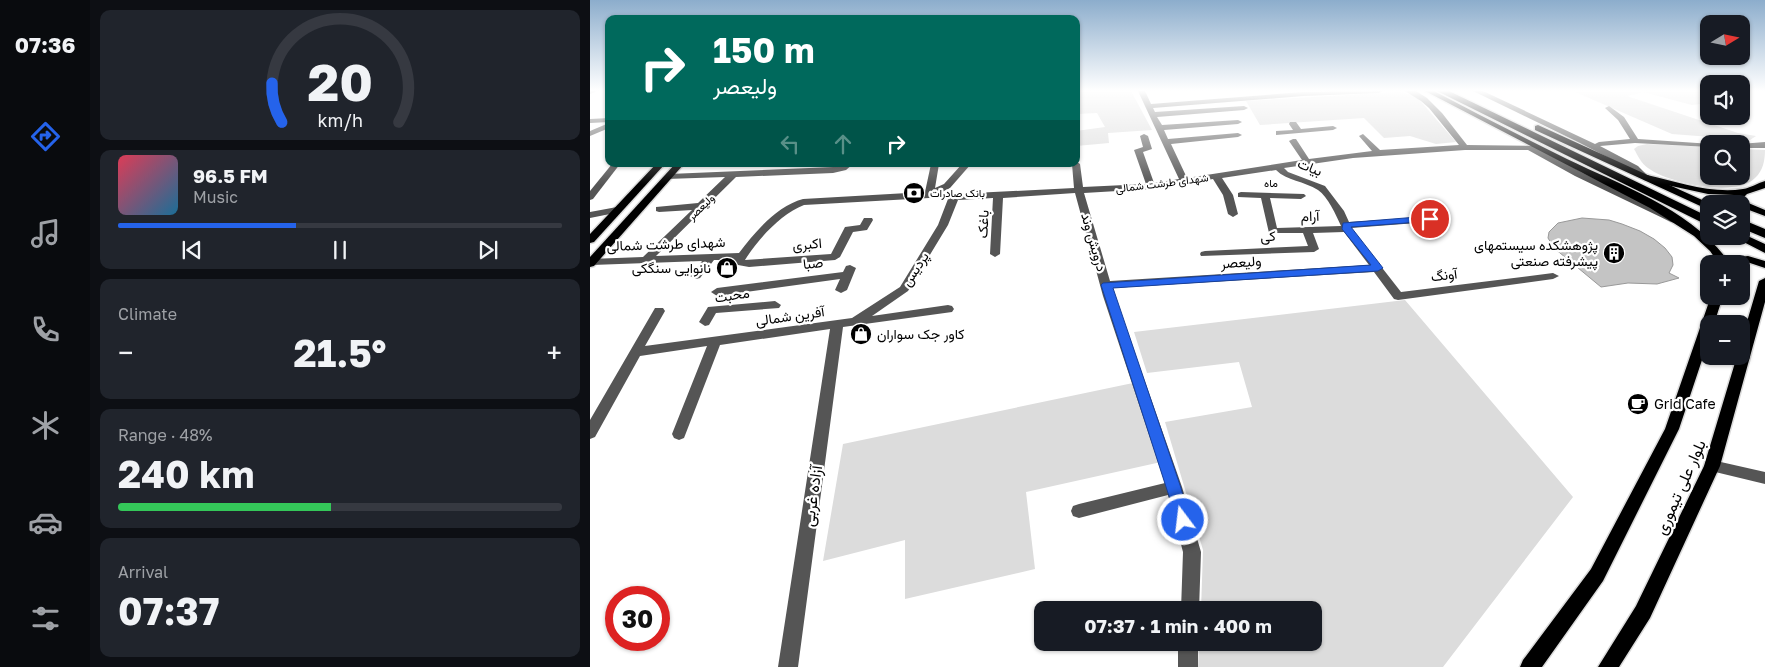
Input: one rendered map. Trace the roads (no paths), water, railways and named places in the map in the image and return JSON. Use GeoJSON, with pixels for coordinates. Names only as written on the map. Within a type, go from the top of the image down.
{"type":"FeatureCollection","features":[{"type":"Feature","properties":{"kind":"highway"},"geometry":{"type":"LineString","coordinates":[[1505,122],[1700,218]]}},
{"type":"Feature","properties":{"kind":"highway"},"geometry":{"type":"LineString","coordinates":[[1527,122],[1700,204]]}},
{"type":"Feature","properties":{"kind":"highway"},"geometry":{"type":"LineString","coordinates":[[1750,227],[1765,234]]}},
{"type":"Feature","properties":{"kind":"highway"},"geometry":{"type":"LineString","coordinates":[[1750,242],[1765,250]]}},
{"type":"Feature","properties":{"kind":"main road"},"geometry":{"type":"LineString","coordinates":[[1484,122],[1639,199],[1679,222],[1705,240],[1720,255]]}},
{"type":"Feature","properties":{"kind":"main road"},"geometry":{"type":"LineString","coordinates":[[590,240],[658,167]]}},
{"type":"Feature","properties":{"kind":"main road"},"geometry":{"type":"LineString","coordinates":[[591,263],[677,167]]}},
{"type":"Feature","properties":{"kind":"main road"},"geometry":{"type":"LineString","coordinates":[[1645,178],[1706,190],[1744,192],[1760,188],[1765,184]]}},
{"type":"Feature","properties":{"kind":"main road"},"geometry":{"type":"LineString","coordinates":[[1744,192],[1738,197],[1742,204],[1765,213]]}},
{"type":"Feature","properties":{"kind":"main road"},"geometry":{"type":"LineString","coordinates":[[1750,260],[1765,266]]}},
{"type":"Feature","properties":{"kind":"main road","name":"بلوار علی تیموری"},"geometry":{"type":"LineString","coordinates":[[1608,667],[1643,612],[1712,466],[1765,281]]}},
{"type":"Feature","properties":{"kind":"main road"},"geometry":{"type":"LineString","coordinates":[[1530,667],[1597,575],[1672,429],[1714,305]]}},
{"type":"Feature","properties":{"kind":"street"},"geometry":{"type":"LineString","coordinates":[[1156,122],[1185,182]]}},
{"type":"Feature","properties":{"kind":"street"},"geometry":{"type":"LineString","coordinates":[[1159,128],[1236,122]]}},
{"type":"Feature","properties":{"kind":"street"},"geometry":{"type":"LineString","coordinates":[[1446,122],[1465,147]]}},
{"type":"Feature","properties":{"kind":"street"},"geometry":{"type":"LineString","coordinates":[[1544,122],[1635,168],[1645,178]]}},
{"type":"Feature","properties":{"kind":"street"},"geometry":{"type":"LineString","coordinates":[[1623,122],[1635,141]]}},
{"type":"Feature","properties":{"kind":"street"},"geometry":{"type":"LineString","coordinates":[[1293,124],[1299,132]]}},
{"type":"Feature","properties":{"kind":"street"},"geometry":{"type":"LineString","coordinates":[[590,134],[605,127]]}},
{"type":"Feature","properties":{"kind":"street"},"geometry":{"type":"LineString","coordinates":[[1279,133],[1333,128]]}},
{"type":"Feature","properties":{"kind":"street"},"geometry":{"type":"LineString","coordinates":[[1566,132],[1600,141],[1700,145]]}},
{"type":"Feature","properties":{"kind":"street"},"geometry":{"type":"LineString","coordinates":[[1166,142],[1238,135]]}},
{"type":"Feature","properties":{"kind":"street"},"geometry":{"type":"LineString","coordinates":[[1144,136],[1148,149],[1138,150],[1151,186]]}},
{"type":"Feature","properties":{"kind":"street"},"geometry":{"type":"LineString","coordinates":[[1363,136],[1378,153]]}},
{"type":"Feature","properties":{"kind":"street"},"geometry":{"type":"LineString","coordinates":[[1293,141],[1307,162]]}},
{"type":"Feature","properties":{"kind":"street"},"geometry":{"type":"LineString","coordinates":[[1599,144],[1635,141]]}},
{"type":"Feature","properties":{"kind":"street"},"geometry":{"type":"LineString","coordinates":[[1750,146],[1765,145]]}},
{"type":"Feature","properties":{"kind":"street","name":"شهدای طرشت شمالی"},"geometry":{"type":"LineString","coordinates":[[591,263],[742,256],[771,224],[792,205],[807,202],[929,195],[954,197],[998,195],[1151,186],[1277,166],[1378,153],[1465,147],[1532,148],[1578,174],[1679,222]]}},
{"type":"Feature","properties":{"kind":"street","name":"بیات"},"geometry":{"type":"LineString","coordinates":[[1277,166],[1285,174],[1322,188],[1339,211],[1346,227],[1398,296]]}},
{"type":"Feature","properties":{"kind":"street"},"geometry":{"type":"LineString","coordinates":[[590,197],[614,167]]}},
{"type":"Feature","properties":{"kind":"street"},"geometry":{"type":"LineString","coordinates":[[773,172],[778,167]]}},
{"type":"Feature","properties":{"kind":"street"},"geometry":{"type":"LineString","coordinates":[[668,177],[833,170],[842,167]]}},
{"type":"Feature","properties":{"kind":"street"},"geometry":{"type":"LineString","coordinates":[[929,195],[935,167]]}},
{"type":"Feature","properties":{"kind":"street"},"geometry":{"type":"LineString","coordinates":[[929,195],[948,186],[964,167]]}},
{"type":"Feature","properties":{"kind":"street","name":"درویش‌ وند"},"geometry":{"type":"LineString","coordinates":[[1076,167],[1079,191],[1106,285],[1174,488],[1192,552],[1190,601]]}},
{"type":"Feature","properties":{"kind":"street","name":"ولیعصر"},"geometry":{"type":"LineString","coordinates":[[646,260],[734,174]]}},
{"type":"Feature","properties":{"kind":"street"},"geometry":{"type":"LineString","coordinates":[[1216,176],[1228,195],[1233,214]]}},
{"type":"Feature","properties":{"kind":"street","name":"باغک"},"geometry":{"type":"LineString","coordinates":[[995,254],[998,195]]}},
{"type":"Feature","properties":{"kind":"street","name":"ماه"},"geometry":{"type":"LineString","coordinates":[[1241,195],[1301,196]]}},
{"type":"Feature","properties":{"kind":"street","name":"آرام"},"geometry":{"type":"LineString","coordinates":[[1265,196],[1273,231],[1307,231],[1430,219]]}},
{"type":"Feature","properties":{"kind":"street","name":"پردیس"},"geometry":{"type":"LineString","coordinates":[[855,322],[904,289],[943,226],[954,197]]}},
{"type":"Feature","properties":{"kind":"street"},"geometry":{"type":"LineString","coordinates":[[659,209],[702,206]]}},
{"type":"Feature","properties":{"kind":"street"},"geometry":{"type":"LineString","coordinates":[[590,215],[617,210]]}},
{"type":"Feature","properties":{"kind":"street","name":"اکبری"},"geometry":{"type":"LineString","coordinates":[[742,256],[739,261],[742,263],[835,257],[849,229],[863,228],[868,220]]}},
{"type":"Feature","properties":{"kind":"street","name":"کی"},"geometry":{"type":"LineString","coordinates":[[1205,254],[1314,249],[1307,231]]}},
{"type":"Feature","properties":{"kind":"street"},"geometry":{"type":"LineString","coordinates":[[696,276],[710,258]]}},
{"type":"Feature","properties":{"kind":"street","name":"اکبری"},"geometry":{"type":"LineString","coordinates":[[780,261],[773,276],[783,282]]}},
{"type":"Feature","properties":{"kind":"street","name":"ولیعصر"},"geometry":{"type":"LineString","coordinates":[[1106,285],[1378,268]]}},
{"type":"Feature","properties":{"kind":"street","name":"صبا"},"geometry":{"type":"LineString","coordinates":[[717,292],[848,272],[841,290]]}},
{"type":"Feature","properties":{"kind":"street","name":"آونگ"},"geometry":{"type":"LineString","coordinates":[[1398,296],[1553,276]]}},
{"type":"Feature","properties":{"kind":"street","name":"محبت"},"geometry":{"type":"LineString","coordinates":[[705,322],[712,310],[771,305],[783,282]]}},
{"type":"Feature","properties":{"kind":"street","name":"آفرین شمالی"},"geometry":{"type":"LineString","coordinates":[[635,352],[948,309]]}},
{"type":"Feature","properties":{"kind":"street"},"geometry":{"type":"LineString","coordinates":[[590,433],[595,417],[659,311]]}},
{"type":"Feature","properties":{"kind":"street","name":"آزاده غربی"},"geometry":{"type":"LineString","coordinates":[[788,667],[837,324]]}},
{"type":"Feature","properties":{"kind":"street"},"geometry":{"type":"LineString","coordinates":[[679,434],[715,341]]}},
{"type":"Feature","properties":{"kind":"street"},"geometry":{"type":"LineString","coordinates":[[1712,466],[1765,478]]}},
{"type":"Feature","properties":{"kind":"street"},"geometry":{"type":"LineString","coordinates":[[1079,512],[1174,488]]}},
{"type":"Feature","properties":{"kind":"street"},"geometry":{"type":"LineString","coordinates":[[1188,651],[1188,667]]}},
{"type":"Feature","properties":{"kind":"tunnel"},"geometry":{"type":"LineString","coordinates":[[1533,148],[1587,145]]}},
{"type":"Feature","properties":{"kind":"place","name":"بانک صادرات"},"geometry":{"type":"Point","coordinates":[914,193]}},
{"type":"Feature","properties":{"kind":"place","name":"پژوهشکده سیستمهای پیشرفته صنعتی"},"geometry":{"type":"Point","coordinates":[1614,253]}},
{"type":"Feature","properties":{"kind":"place","name":"نانوایی سنگکی"},"geometry":{"type":"Point","coordinates":[727,268]}},
{"type":"Feature","properties":{"kind":"place","name":"کاور جک سواران"},"geometry":{"type":"Point","coordinates":[861,334]}},
{"type":"Feature","properties":{"kind":"place","name":"Grid Cafe"},"geometry":{"type":"Point","coordinates":[1638,404]}}]}
